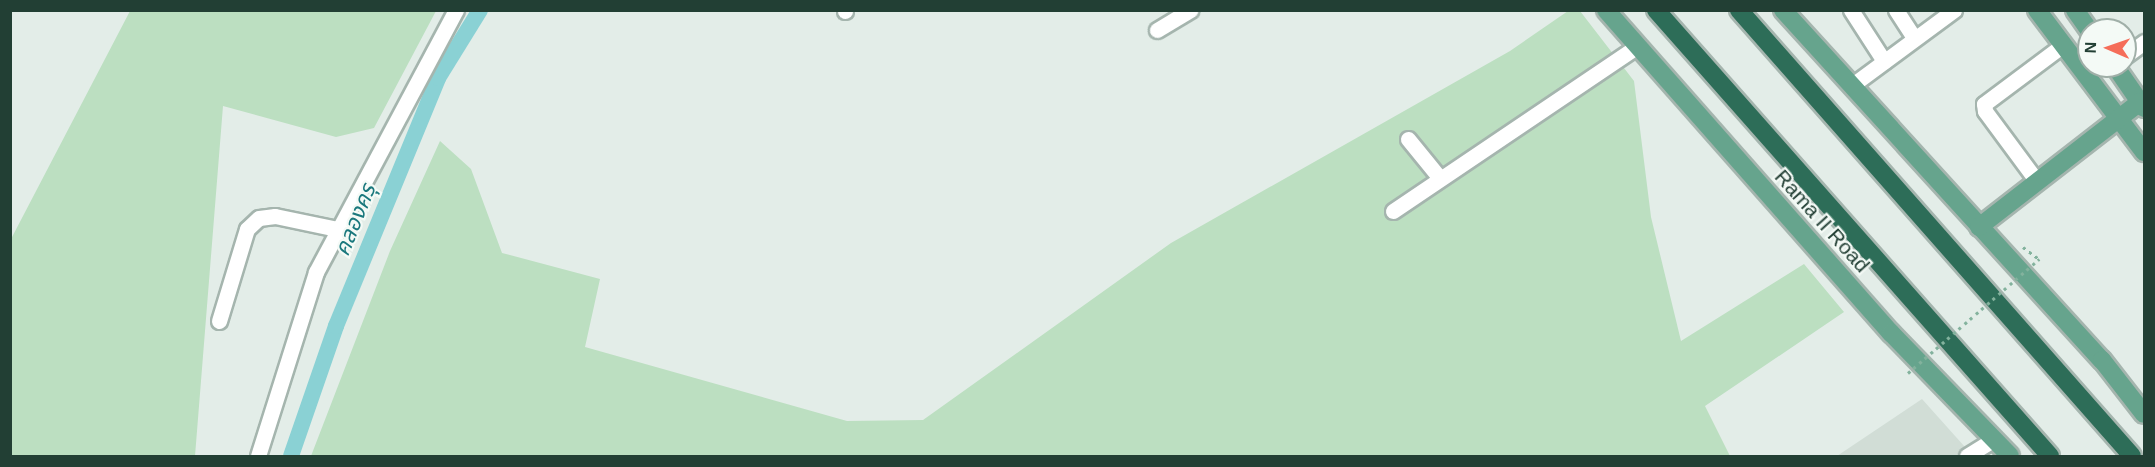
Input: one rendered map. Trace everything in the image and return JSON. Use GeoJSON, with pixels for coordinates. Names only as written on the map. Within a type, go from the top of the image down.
{"type":"FeatureCollection","features":[{"type":"Feature","properties":{"kind":"highway","name":"Rama II Road"},"geometry":{"type":"LineString","coordinates":[[1656,10],[2050,456]]}},
{"type":"Feature","properties":{"kind":"highway"},"geometry":{"type":"LineString","coordinates":[[1738,10],[2132,456]]}},
{"type":"Feature","properties":{"kind":"main road","name":"Rama II Road"},"geometry":{"type":"LineString","coordinates":[[1606,10],[1891,333],[2010,456]]}},
{"type":"Feature","properties":{"kind":"main road"},"geometry":{"type":"LineString","coordinates":[[1783,10],[2102,360],[2145,414]]}},
{"type":"Feature","properties":{"kind":"main road"},"geometry":{"type":"LineString","coordinates":[[2037,10],[2145,152]]}},
{"type":"Feature","properties":{"kind":"main road"},"geometry":{"type":"LineString","coordinates":[[1979,227],[2118,117],[2142,105],[2123,78]]}},
{"type":"Feature","properties":{"kind":"street"},"geometry":{"type":"LineString","coordinates":[[258,456],[307,300],[337,229],[456,10]]}},
{"type":"Feature","properties":{"kind":"street"},"geometry":{"type":"LineString","coordinates":[[1157,30],[1190,10]]}},
{"type":"Feature","properties":{"kind":"street"},"geometry":{"type":"LineString","coordinates":[[1851,10],[1884,61]]}},
{"type":"Feature","properties":{"kind":"street"},"geometry":{"type":"LineString","coordinates":[[1896,10],[1914,38]]}},
{"type":"Feature","properties":{"kind":"street"},"geometry":{"type":"LineString","coordinates":[[1851,86],[1954,10]]}},
{"type":"Feature","properties":{"kind":"street"},"geometry":{"type":"LineString","coordinates":[[2036,180],[1985,111],[1984,104],[2063,45]]}},
{"type":"Feature","properties":{"kind":"street"},"geometry":{"type":"LineString","coordinates":[[1393,210],[1439,177],[1638,46]]}},
{"type":"Feature","properties":{"kind":"street"},"geometry":{"type":"LineString","coordinates":[[1408,139],[1439,177]]}},
{"type":"Feature","properties":{"kind":"street"},"geometry":{"type":"LineString","coordinates":[[219,321],[248,229],[259,218],[275,216],[337,229]]}},
{"type":"Feature","properties":{"kind":"street"},"geometry":{"type":"LineString","coordinates":[[1966,456],[1994,439]]}},
{"type":"Feature","properties":{"kind":"path"},"geometry":{"type":"LineString","coordinates":[[1908,374],[2039,259]]}},
{"type":"Feature","properties":{"kind":"shaded area"},"geometry":{"type":"Polygon","coordinates":[[[1922,399],[1973,456],[1837,456],[1922,399]]]}},
{"type":"Feature","properties":{"kind":"green space"},"geometry":{"type":"Polygon","coordinates":[[[130,11],[436,11],[374,128],[336,137],[223,106],[195,456],[11,456],[11,239],[130,11]]]}},
{"type":"Feature","properties":{"kind":"green space"},"geometry":{"type":"Polygon","coordinates":[[[1568,11],[1580,11],[1634,81],[1651,217],[1681,341],[1804,264],[1844,312],[1705,406],[1730,456],[311,456],[390,251],[440,141],[471,169],[502,253],[600,279],[585,347],[847,421],[923,420],[1171,243],[1510,51],[1568,11]]]}},
{"type":"Feature","properties":{"kind":"waterway","name":"คลองครุ"},"geometry":{"type":"LineString","coordinates":[[291,456],[336,326],[438,78],[480,10]]}}]}
